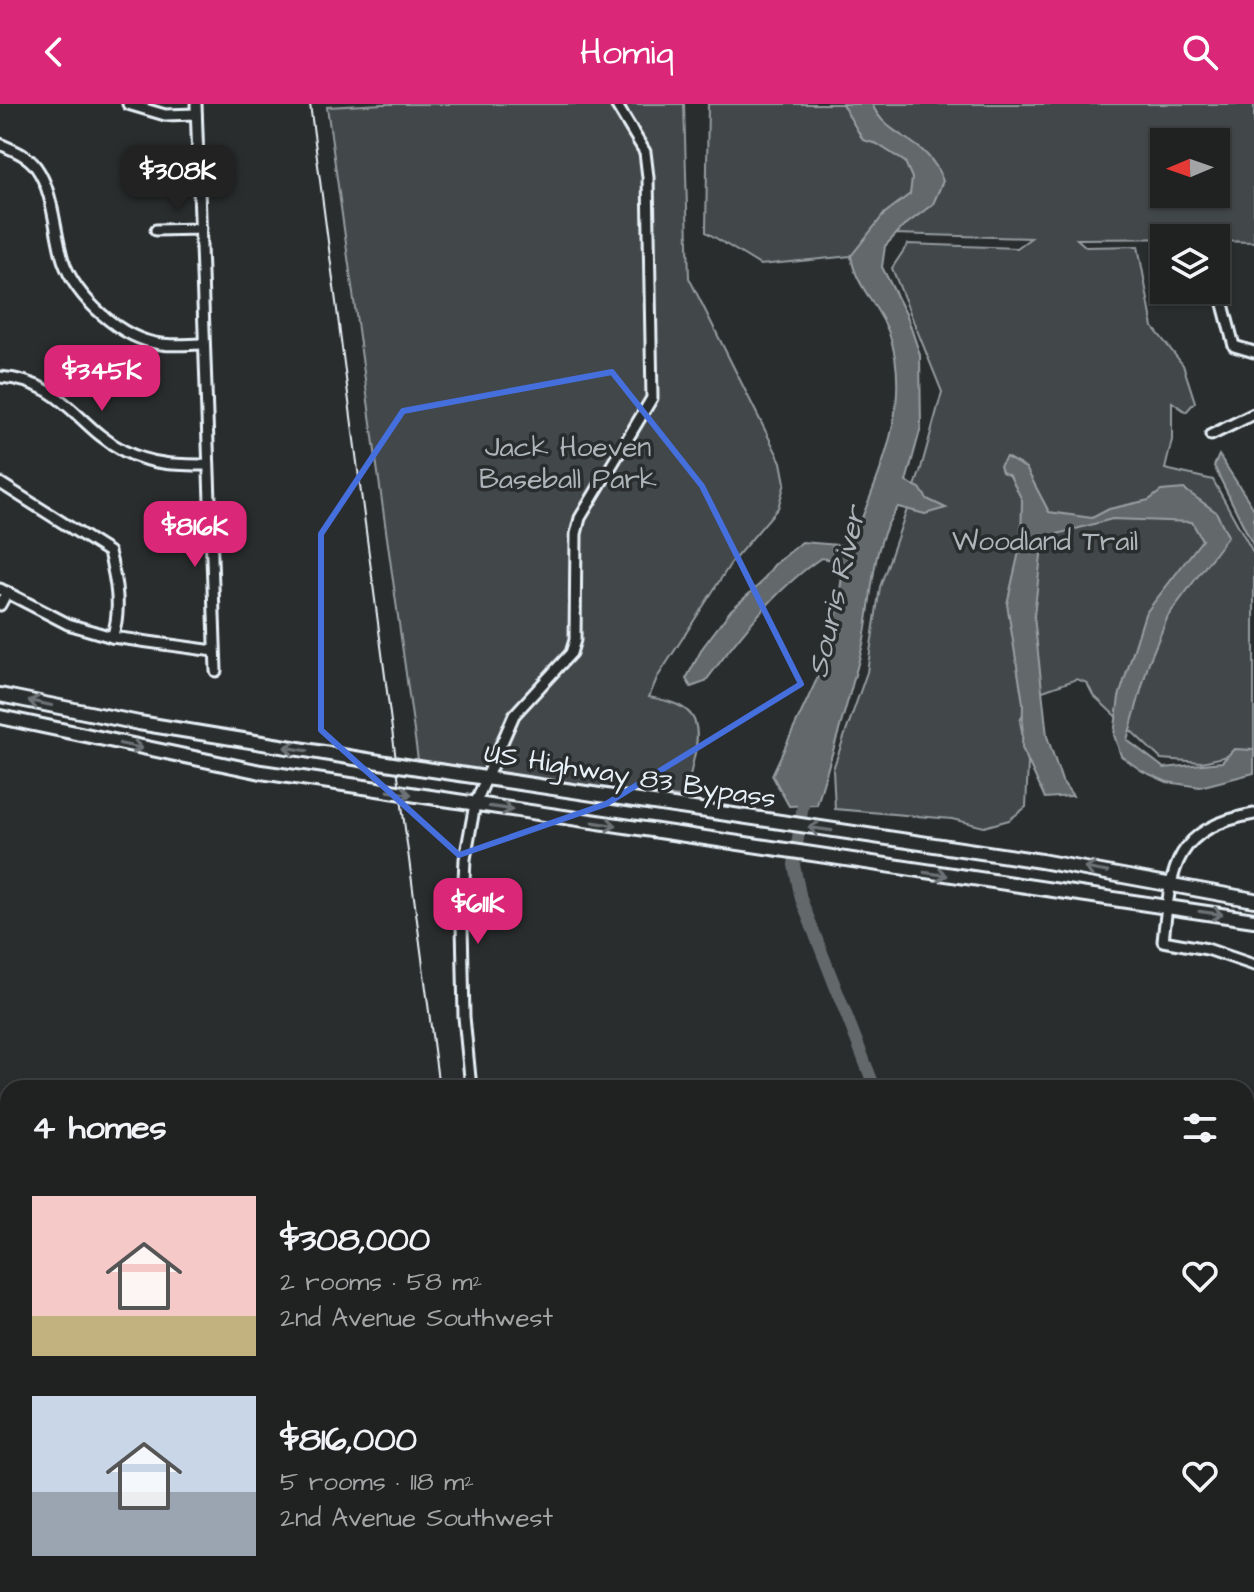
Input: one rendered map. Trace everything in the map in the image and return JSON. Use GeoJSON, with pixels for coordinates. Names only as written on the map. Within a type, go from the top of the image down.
{"type":"FeatureCollection","features":[{"type":"Feature","properties":{"kind":"highway","name":"US Highway 83 Bypass"},"geometry":{"type":"LineString","coordinates":[[0,695],[139,723],[890,839],[1254,900]]}},
{"type":"Feature","properties":{"kind":"highway","name":"US Highway 83 Bypass"},"geometry":{"type":"LineString","coordinates":[[0,717],[261,772],[1168,907]]}},
{"type":"Feature","properties":{"kind":"highway"},"geometry":{"type":"LineString","coordinates":[[1168,907],[1254,920]]}},
{"type":"Feature","properties":{"kind":"street"},"geometry":{"type":"LineString","coordinates":[[128,104],[165,115],[196,109],[216,671]]}},
{"type":"Feature","properties":{"kind":"street"},"geometry":{"type":"LineString","coordinates":[[470,1080],[464,1017],[462,912],[465,859],[475,804],[514,715],[571,653],[578,626],[576,534],[580,518],[652,398],[645,152],[616,104]]}},
{"type":"Feature","properties":{"kind":"street"},"geometry":{"type":"LineString","coordinates":[[0,144],[26,157],[36,167],[46,191],[64,261],[86,299],[113,322],[141,338],[160,344],[204,344]]}},
{"type":"Feature","properties":{"kind":"street"},"geometry":{"type":"LineString","coordinates":[[156,230],[201,229]]}},
{"type":"Feature","properties":{"kind":"street"},"geometry":{"type":"LineString","coordinates":[[1223,304],[1234,346],[1254,352]]}},
{"type":"Feature","properties":{"kind":"street"},"geometry":{"type":"LineString","coordinates":[[0,377],[41,387],[68,403],[122,450],[173,466],[208,465]]}},
{"type":"Feature","properties":{"kind":"street"},"geometry":{"type":"LineString","coordinates":[[1211,435],[1254,414]]}},
{"type":"Feature","properties":{"kind":"street"},"geometry":{"type":"LineString","coordinates":[[0,483],[109,552],[115,574],[118,622],[112,637]]}},
{"type":"Feature","properties":{"kind":"street"},"geometry":{"type":"LineString","coordinates":[[0,605],[3,591],[68,624],[112,637],[214,651]]}},
{"type":"Feature","properties":{"kind":"street"},"geometry":{"type":"LineString","coordinates":[[1254,814],[1216,822],[1195,836],[1178,862],[1163,941],[1207,949],[1254,965]]}},
{"type":"Feature","properties":{"kind":"highlighted area"},"geometry":{"type":"Polygon","coordinates":[[[612,372],[702,486],[801,684],[606,804],[459,855],[321,730],[321,534],[403,411],[612,372]]]}},
{"type":"Feature","properties":{"kind":"green space","name":"Jack Hoeven Baseball Park"},"geometry":{"type":"Polygon","coordinates":[[[384,104],[684,104],[689,278],[781,462],[785,483],[778,508],[731,563],[657,678],[649,697],[685,709],[696,724],[696,747],[690,776],[679,797],[500,776],[418,760],[327,107],[384,104]]]}},
{"type":"Feature","properties":{"kind":"green space","name":"Woodland Trail"},"geometry":{"type":"Polygon","coordinates":[[[708,104],[1254,104],[1254,242],[1230,241],[1230,224],[1150,224],[1150,238],[1077,239],[1086,247],[1138,246],[1153,327],[1183,365],[1195,402],[1186,412],[1172,402],[1172,440],[1165,469],[1213,480],[1254,554],[1254,750],[1202,762],[1161,759],[1093,695],[1087,683],[1077,679],[1031,695],[1020,721],[1028,763],[1026,807],[1009,820],[984,827],[952,819],[835,809],[833,769],[867,672],[880,587],[920,472],[942,392],[892,268],[908,244],[1017,248],[1031,238],[894,234],[851,256],[760,265],[706,232],[708,104]]]}},
{"type":"Feature","properties":{"kind":"shaded area"},"geometry":{"type":"Polygon","coordinates":[[[842,104],[872,104],[887,125],[927,155],[943,181],[933,204],[904,226],[885,246],[882,267],[907,316],[920,355],[921,427],[906,482],[920,488],[927,499],[946,508],[925,514],[898,507],[889,522],[877,555],[858,664],[817,805],[789,806],[772,775],[832,647],[843,569],[839,561],[821,558],[804,570],[773,599],[705,682],[691,687],[686,679],[703,647],[731,610],[760,584],[774,565],[802,542],[851,546],[889,441],[895,414],[896,360],[889,333],[857,276],[851,256],[885,213],[910,194],[912,178],[905,162],[877,144],[863,140],[842,104]]]}},
{"type":"Feature","properties":{"kind":"shaded area"},"geometry":{"type":"Polygon","coordinates":[[[1219,455],[1254,509],[1254,547],[1214,466],[1219,455]]]}},
{"type":"Feature","properties":{"kind":"shaded area"},"geometry":{"type":"Polygon","coordinates":[[[1006,457],[1026,468],[1049,512],[1092,518],[1109,509],[1149,500],[1161,491],[1184,489],[1216,512],[1228,536],[1168,616],[1149,662],[1127,740],[1164,768],[1222,762],[1234,749],[1254,750],[1254,773],[1200,787],[1167,782],[1142,771],[1121,756],[1114,735],[1119,697],[1145,614],[1202,540],[1192,522],[1112,519],[1043,538],[1034,616],[1047,736],[1062,781],[1073,796],[1045,798],[1022,748],[1023,703],[1007,604],[1021,543],[1022,500],[1010,476],[1002,472],[1000,466],[1006,457]]]}},
{"type":"Feature","properties":{"kind":"waterway","name":"Souris River"},"geometry":{"type":"LineString","coordinates":[[805,791],[794,865],[801,899],[872,1080]]}},
{"type":"Feature","properties":{"kind":"railway"},"geometry":{"type":"LineString","coordinates":[[310,104],[438,1080]]}}]}
